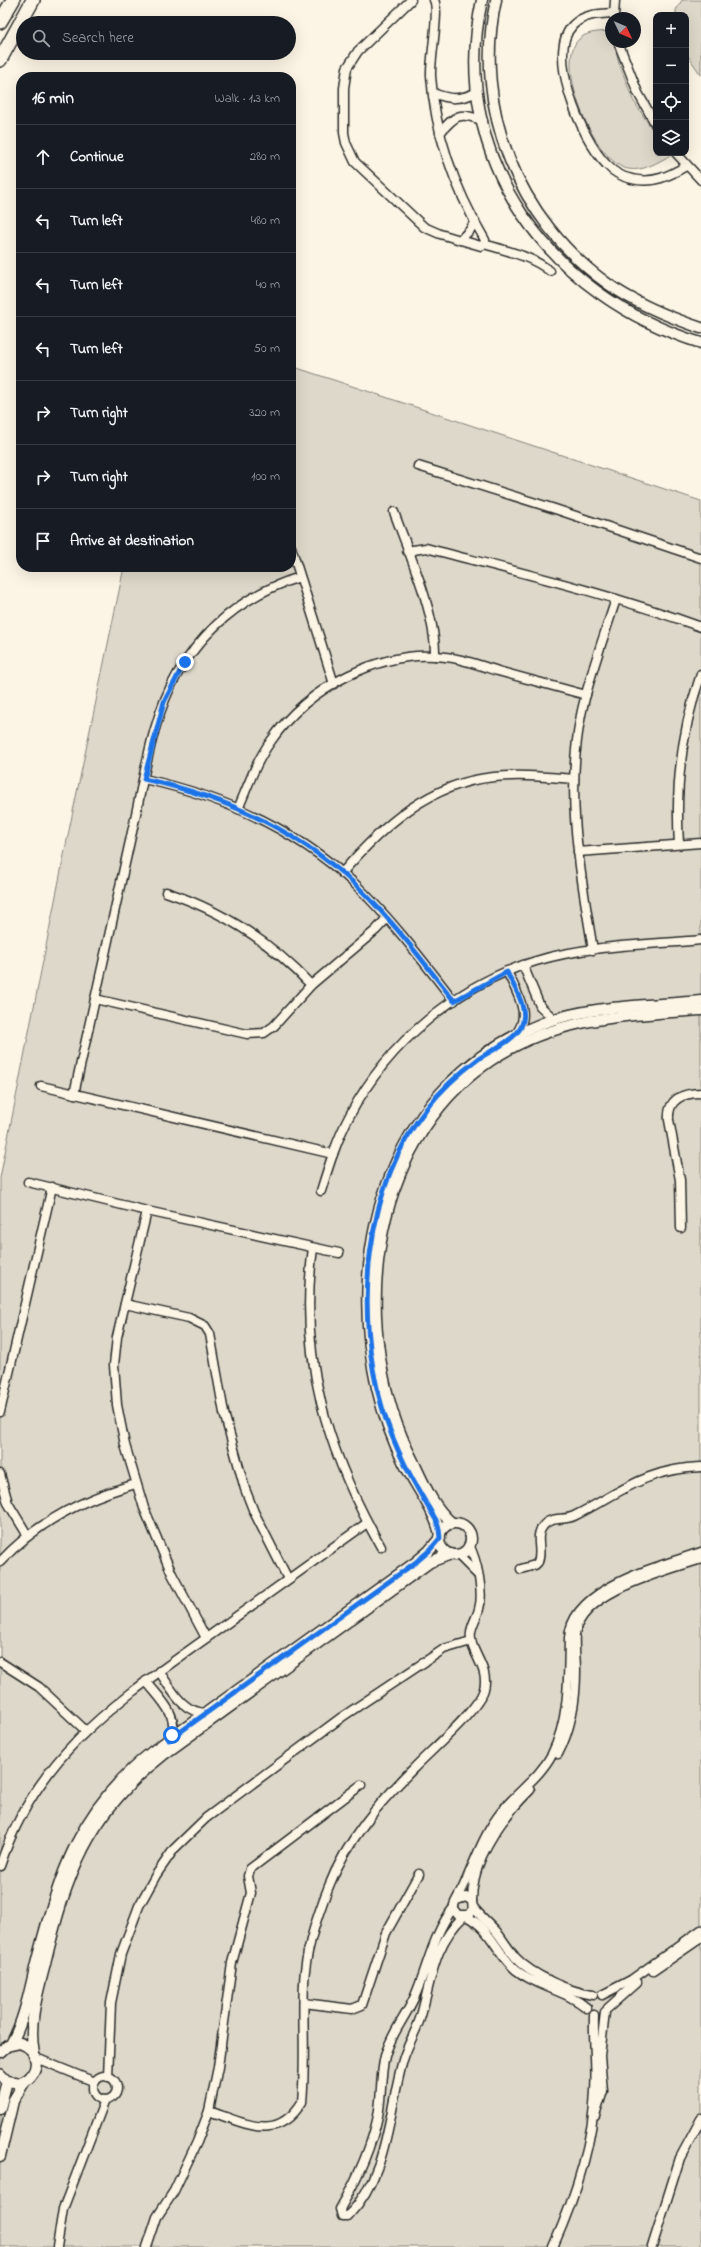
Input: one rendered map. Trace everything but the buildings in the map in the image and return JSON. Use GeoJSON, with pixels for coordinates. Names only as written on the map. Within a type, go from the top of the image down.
{"type":"FeatureCollection","features":[{"type":"Feature","properties":{"kind":"highway"},"geometry":{"type":"LineString","coordinates":[[0,22],[13,0]]}},
{"type":"Feature","properties":{"kind":"highway"},"geometry":{"type":"LineString","coordinates":[[24,16],[33,0]]}},
{"type":"Feature","properties":{"kind":"highway"},"geometry":{"type":"LineString","coordinates":[[0,60],[16,31]]}},
{"type":"Feature","properties":{"kind":"street"},"geometry":{"type":"LineString","coordinates":[[411,0],[358,51],[347,68],[344,88],[346,143],[355,162],[418,222],[432,231],[481,246],[484,244],[526,256],[539,262],[550,271]]}},
{"type":"Feature","properties":{"kind":"street"},"geometry":{"type":"LineString","coordinates":[[482,0],[475,47],[477,92],[493,158],[511,197],[534,233],[559,260],[586,285],[616,306],[649,323],[701,343]]}},
{"type":"Feature","properties":{"kind":"street"},"geometry":{"type":"LineString","coordinates":[[496,0],[492,17],[489,55],[495,113],[507,154],[515,173],[536,210],[552,233],[576,258],[609,285],[654,310],[701,328]]}},
{"type":"Feature","properties":{"kind":"street"},"geometry":{"type":"LineString","coordinates":[[614,12],[615,0]]}},
{"type":"Feature","properties":{"kind":"street"},"geometry":{"type":"LineString","coordinates":[[436,2],[431,55],[433,94],[440,133],[454,178],[485,240],[484,244]]}},
{"type":"Feature","properties":{"kind":"street"},"geometry":{"type":"LineString","coordinates":[[605,15],[595,14],[580,20],[573,25],[565,38],[563,47],[565,73],[571,99],[581,125],[600,158],[606,165],[623,176],[637,180],[652,180],[671,175],[686,166]]}},
{"type":"Feature","properties":{"kind":"street"},"geometry":{"type":"LineString","coordinates":[[620,48],[638,93],[653,120]]}},
{"type":"Feature","properties":{"kind":"street"},"geometry":{"type":"LineString","coordinates":[[433,94],[445,98],[458,99],[477,92]]}},
{"type":"Feature","properties":{"kind":"street"},"geometry":{"type":"LineString","coordinates":[[440,133],[449,122],[460,115],[467,115],[483,121]]}},
{"type":"Feature","properties":{"kind":"street"},"geometry":{"type":"LineString","coordinates":[[678,156],[686,166],[701,180]]}},
{"type":"Feature","properties":{"kind":"street"},"geometry":{"type":"LineString","coordinates":[[460,240],[470,230],[475,221]]}},
{"type":"Feature","properties":{"kind":"street"},"geometry":{"type":"LineString","coordinates":[[418,466],[555,509],[701,558]]}},
{"type":"Feature","properties":{"kind":"street"},"geometry":{"type":"LineString","coordinates":[[394,512],[433,625],[435,656]]}},
{"type":"Feature","properties":{"kind":"street"},"geometry":{"type":"LineString","coordinates":[[407,551],[426,548],[616,599],[701,627]]}},
{"type":"Feature","properties":{"kind":"street"},"geometry":{"type":"LineString","coordinates":[[296,564],[334,684]]}},
{"type":"Feature","properties":{"kind":"street"},"geometry":{"type":"LineString","coordinates":[[74,1094],[144,779],[164,702],[177,674],[194,649],[218,622],[246,600],[272,587],[300,577]]}},
{"type":"Feature","properties":{"kind":"street"},"geometry":{"type":"LineString","coordinates":[[593,950],[578,852],[574,815],[574,779],[578,736],[586,695],[616,599]]}},
{"type":"Feature","properties":{"kind":"street"},"geometry":{"type":"LineString","coordinates":[[238,809],[256,766],[276,732],[297,711],[334,684],[360,671],[390,661],[435,656],[457,659],[586,695]]}},
{"type":"Feature","properties":{"kind":"street"},"geometry":{"type":"LineString","coordinates":[[679,844],[678,804],[681,758],[690,707],[701,674]]}},
{"type":"Feature","properties":{"kind":"street"},"geometry":{"type":"LineString","coordinates":[[342,873],[386,826],[412,806],[442,790],[468,781],[495,777],[574,779]]}},
{"type":"Feature","properties":{"kind":"street"},"geometry":{"type":"LineString","coordinates":[[144,779],[197,793],[238,809],[291,836],[342,873],[387,918],[454,1001]]}},
{"type":"Feature","properties":{"kind":"street"},"geometry":{"type":"LineString","coordinates":[[578,852],[701,843]]}},
{"type":"Feature","properties":{"kind":"street"},"geometry":{"type":"LineString","coordinates":[[166,892],[203,905],[237,923],[284,958],[311,985]]}},
{"type":"Feature","properties":{"kind":"street"},"geometry":{"type":"LineString","coordinates":[[95,999],[253,1035],[269,1030],[311,985],[376,930],[387,918]]}},
{"type":"Feature","properties":{"kind":"street"},"geometry":{"type":"LineString","coordinates":[[321,1191],[333,1154],[349,1116],[378,1071],[407,1039],[454,1001],[507,972],[523,965],[551,957],[593,950],[701,940]]}},
{"type":"Feature","properties":{"kind":"street"},"geometry":{"type":"LineString","coordinates":[[523,965],[532,990],[540,1006],[554,1019]]}},
{"type":"Feature","properties":{"kind":"street"},"geometry":{"type":"LineString","coordinates":[[507,972],[523,1008],[524,1018],[521,1028],[515,1035]]}},
{"type":"Feature","properties":{"kind":"street"},"geometry":{"type":"LineString","coordinates":[[518,996],[532,990]]}},
{"type":"Feature","properties":{"kind":"street"},"geometry":{"type":"LineString","coordinates":[[477,1574],[454,1554],[442,1546],[436,1520],[395,1445],[377,1389],[368,1332],[368,1295],[370,1258],[378,1215],[388,1180],[402,1146],[414,1126],[437,1096],[462,1072],[515,1035],[554,1019],[587,1012],[701,1001]]}},
{"type":"Feature","properties":{"kind":"street"},"geometry":{"type":"LineString","coordinates":[[452,1523],[432,1500],[396,1426],[385,1388],[377,1337],[377,1282],[384,1230],[400,1176],[415,1141],[444,1101],[467,1079],[492,1059],[531,1038],[552,1029],[585,1021],[701,1010]]}},
{"type":"Feature","properties":{"kind":"street"},"geometry":{"type":"LineString","coordinates":[[41,1086],[333,1154]]}},
{"type":"Feature","properties":{"kind":"street"},"geometry":{"type":"LineString","coordinates":[[681,1228],[680,1180],[669,1120],[669,1110],[674,1101],[680,1096],[688,1093],[701,1093]]}},
{"type":"Feature","properties":{"kind":"street"},"geometry":{"type":"LineString","coordinates":[[28,1182],[147,1211],[339,1254]]}},
{"type":"Feature","properties":{"kind":"street"},"geometry":{"type":"LineString","coordinates":[[0,1412],[52,1188]]}},
{"type":"Feature","properties":{"kind":"street"},"geometry":{"type":"LineString","coordinates":[[147,1211],[117,1337],[114,1377],[122,1431],[136,1484],[172,1574],[206,1638]]}},
{"type":"Feature","properties":{"kind":"street"},"geometry":{"type":"LineString","coordinates":[[313,1248],[308,1323],[313,1367],[330,1437],[367,1523],[381,1547]]}},
{"type":"Feature","properties":{"kind":"street"},"geometry":{"type":"LineString","coordinates":[[125,1304],[189,1318],[205,1326],[210,1334],[224,1414],[245,1489],[254,1512],[288,1579]]}},
{"type":"Feature","properties":{"kind":"street"},"geometry":{"type":"LineString","coordinates":[[521,1569],[535,1565],[538,1562],[539,1533],[543,1526],[550,1521],[574,1516],[622,1488],[644,1478],[667,1472],[701,1467]]}},
{"type":"Feature","properties":{"kind":"street"},"geometry":{"type":"LineString","coordinates":[[0,1474],[8,1503],[28,1536]]}},
{"type":"Feature","properties":{"kind":"street"},"geometry":{"type":"LineString","coordinates":[[0,1562],[28,1536],[72,1508],[96,1496],[136,1484]]}},
{"type":"Feature","properties":{"kind":"street"},"geometry":{"type":"LineString","coordinates":[[0,1866],[15,1827],[33,1793],[57,1760],[85,1730],[146,1681],[367,1523]]}},
{"type":"Feature","properties":{"kind":"street"},"geometry":{"type":"LineString","coordinates":[[0,2156],[13,2101],[25,2081],[34,2071],[35,2056],[31,2034],[33,2013],[60,1906],[73,1869],[84,1844],[112,1803],[139,1775],[163,1755],[430,1562],[464,1551],[469,1545],[471,1537],[468,1529],[461,1524],[452,1523],[445,1527],[429,1551],[416,1562],[143,1759],[113,1788],[79,1837],[58,1885],[21,2023],[3,2049]]}},
{"type":"Feature","properties":{"kind":"street"},"geometry":{"type":"LineString","coordinates":[[209,2111],[260,2127],[277,2125],[291,2116],[302,2102],[304,1982],[317,1921],[328,1887],[347,1847],[379,1805],[472,1709],[482,1696],[485,1681],[484,1672],[471,1641],[472,1628],[479,1613],[481,1601],[475,1557],[469,1545]]}},
{"type":"Feature","properties":{"kind":"street"},"geometry":{"type":"LineString","coordinates":[[701,1552],[627,1579],[594,1598],[578,1612],[570,1631],[567,1699],[556,1746],[541,1770],[509,1802],[495,1821],[455,1904],[444,1921],[433,1944],[416,1996],[390,2042],[383,2064],[380,2104],[374,2130],[364,2162],[340,2209],[342,2216],[348,2216],[359,2203],[371,2181],[390,2129],[402,2062],[421,2016],[438,1952],[447,1934],[465,1916],[471,1913],[476,1875],[497,1828],[508,1813],[549,1768],[564,1740],[575,1694],[575,1634],[584,1615],[599,1602],[634,1582],[701,1559]]}},
{"type":"Feature","properties":{"kind":"street"},"geometry":{"type":"LineString","coordinates":[[108,2077],[111,2003],[121,1954],[139,1906],[156,1875],[174,1849],[206,1818],[342,1716],[444,1649],[471,1641]]}},
{"type":"Feature","properties":{"kind":"street"},"geometry":{"type":"LineString","coordinates":[[0,1662],[39,1687],[85,1730]]}},
{"type":"Feature","properties":{"kind":"street"},"geometry":{"type":"LineString","coordinates":[[159,1672],[186,1707],[194,1712],[207,1713]]}},
{"type":"Feature","properties":{"kind":"street"},"geometry":{"type":"LineString","coordinates":[[146,1681],[172,1715],[173,1730],[169,1740]]}},
{"type":"Feature","properties":{"kind":"street"},"geometry":{"type":"LineString","coordinates":[[147,2247],[157,2217],[174,2192],[198,2142],[209,2111],[218,2067],[232,1963],[251,1893],[248,1876],[250,1869],[361,1785]]}},
{"type":"Feature","properties":{"kind":"street"},"geometry":{"type":"LineString","coordinates":[[304,2003],[352,2009],[362,2005],[386,1933],[419,1874]]}},
{"type":"Feature","properties":{"kind":"street"},"geometry":{"type":"LineString","coordinates":[[455,1904],[466,1897],[496,1932],[510,1952],[526,1966],[540,1975],[576,1991],[593,1995],[602,1995],[640,1977],[701,1938]]}},
{"type":"Feature","properties":{"kind":"street"},"geometry":{"type":"LineString","coordinates":[[455,1904],[456,1913],[465,1916],[488,1932],[510,1964],[520,1973],[578,2001],[594,2015],[599,2077]]}},
{"type":"Feature","properties":{"kind":"street"},"geometry":{"type":"LineString","coordinates":[[594,2015],[600,2015],[640,1977],[701,1930]]}},
{"type":"Feature","properties":{"kind":"street"},"geometry":{"type":"LineString","coordinates":[[587,2008],[588,1999],[593,1995]]}},
{"type":"Feature","properties":{"kind":"street"},"geometry":{"type":"LineString","coordinates":[[553,2247],[578,2179],[593,2121],[599,2077],[600,2052],[608,2001],[602,1995]]}},
{"type":"Feature","properties":{"kind":"street"},"geometry":{"type":"LineString","coordinates":[[3,2049],[24,2045],[35,2056],[95,2082]]}},
{"type":"Feature","properties":{"kind":"street"},"geometry":{"type":"LineString","coordinates":[[0,2108],[3,2077],[16,2083],[25,2081]]}},
{"type":"Feature","properties":{"kind":"street"},"geometry":{"type":"LineString","coordinates":[[102,2077],[108,2077],[114,2081],[117,2088],[112,2098],[105,2100],[95,2094],[93,2088],[95,2082],[102,2077]]}},
{"type":"Feature","properties":{"kind":"street"},"geometry":{"type":"LineString","coordinates":[[57,2247],[63,2209],[105,2100]]}},
{"type":"Feature","properties":{"kind":"street"},"geometry":{"type":"LineString","coordinates":[[652,2247],[680,2158],[701,2119]]}},
{"type":"Feature","properties":{"kind":"shaded area"},"geometry":{"type":"Polygon","coordinates":[[[682,0],[701,0],[701,75],[689,57],[689,12],[676,12],[682,0]]]}},
{"type":"Feature","properties":{"kind":"shaded area"},"geometry":{"type":"Polygon","coordinates":[[[605,31],[605,48],[615,48],[619,63],[633,100],[653,130],[653,156],[669,156],[645,168],[634,170],[628,169],[615,163],[603,150],[591,132],[581,111],[574,89],[571,69],[572,51],[579,39],[583,36],[605,31]]]}},
{"type":"Feature","properties":{"kind":"shaded area"},"geometry":{"type":"Polygon","coordinates":[[[296,368],[701,501],[701,2247],[0,2247],[0,1178],[67,840],[123,572],[296,572],[296,368]]]}},
{"type":"Feature","properties":{"kind":"route"},"geometry":{"type":"LineString","coordinates":[[172,1735],[169,1740],[416,1562],[429,1551],[440,1538],[438,1524],[395,1445],[377,1389],[368,1332],[368,1276],[370,1258],[378,1215],[390,1174],[402,1146],[418,1119],[437,1096],[462,1072],[475,1061],[515,1035],[521,1028],[524,1018],[523,1008],[507,972],[479,985],[454,1001],[401,934],[369,898],[342,873],[291,836],[254,816],[214,799],[180,788],[144,779],[158,718],[170,688],[185,662]]}}]}
